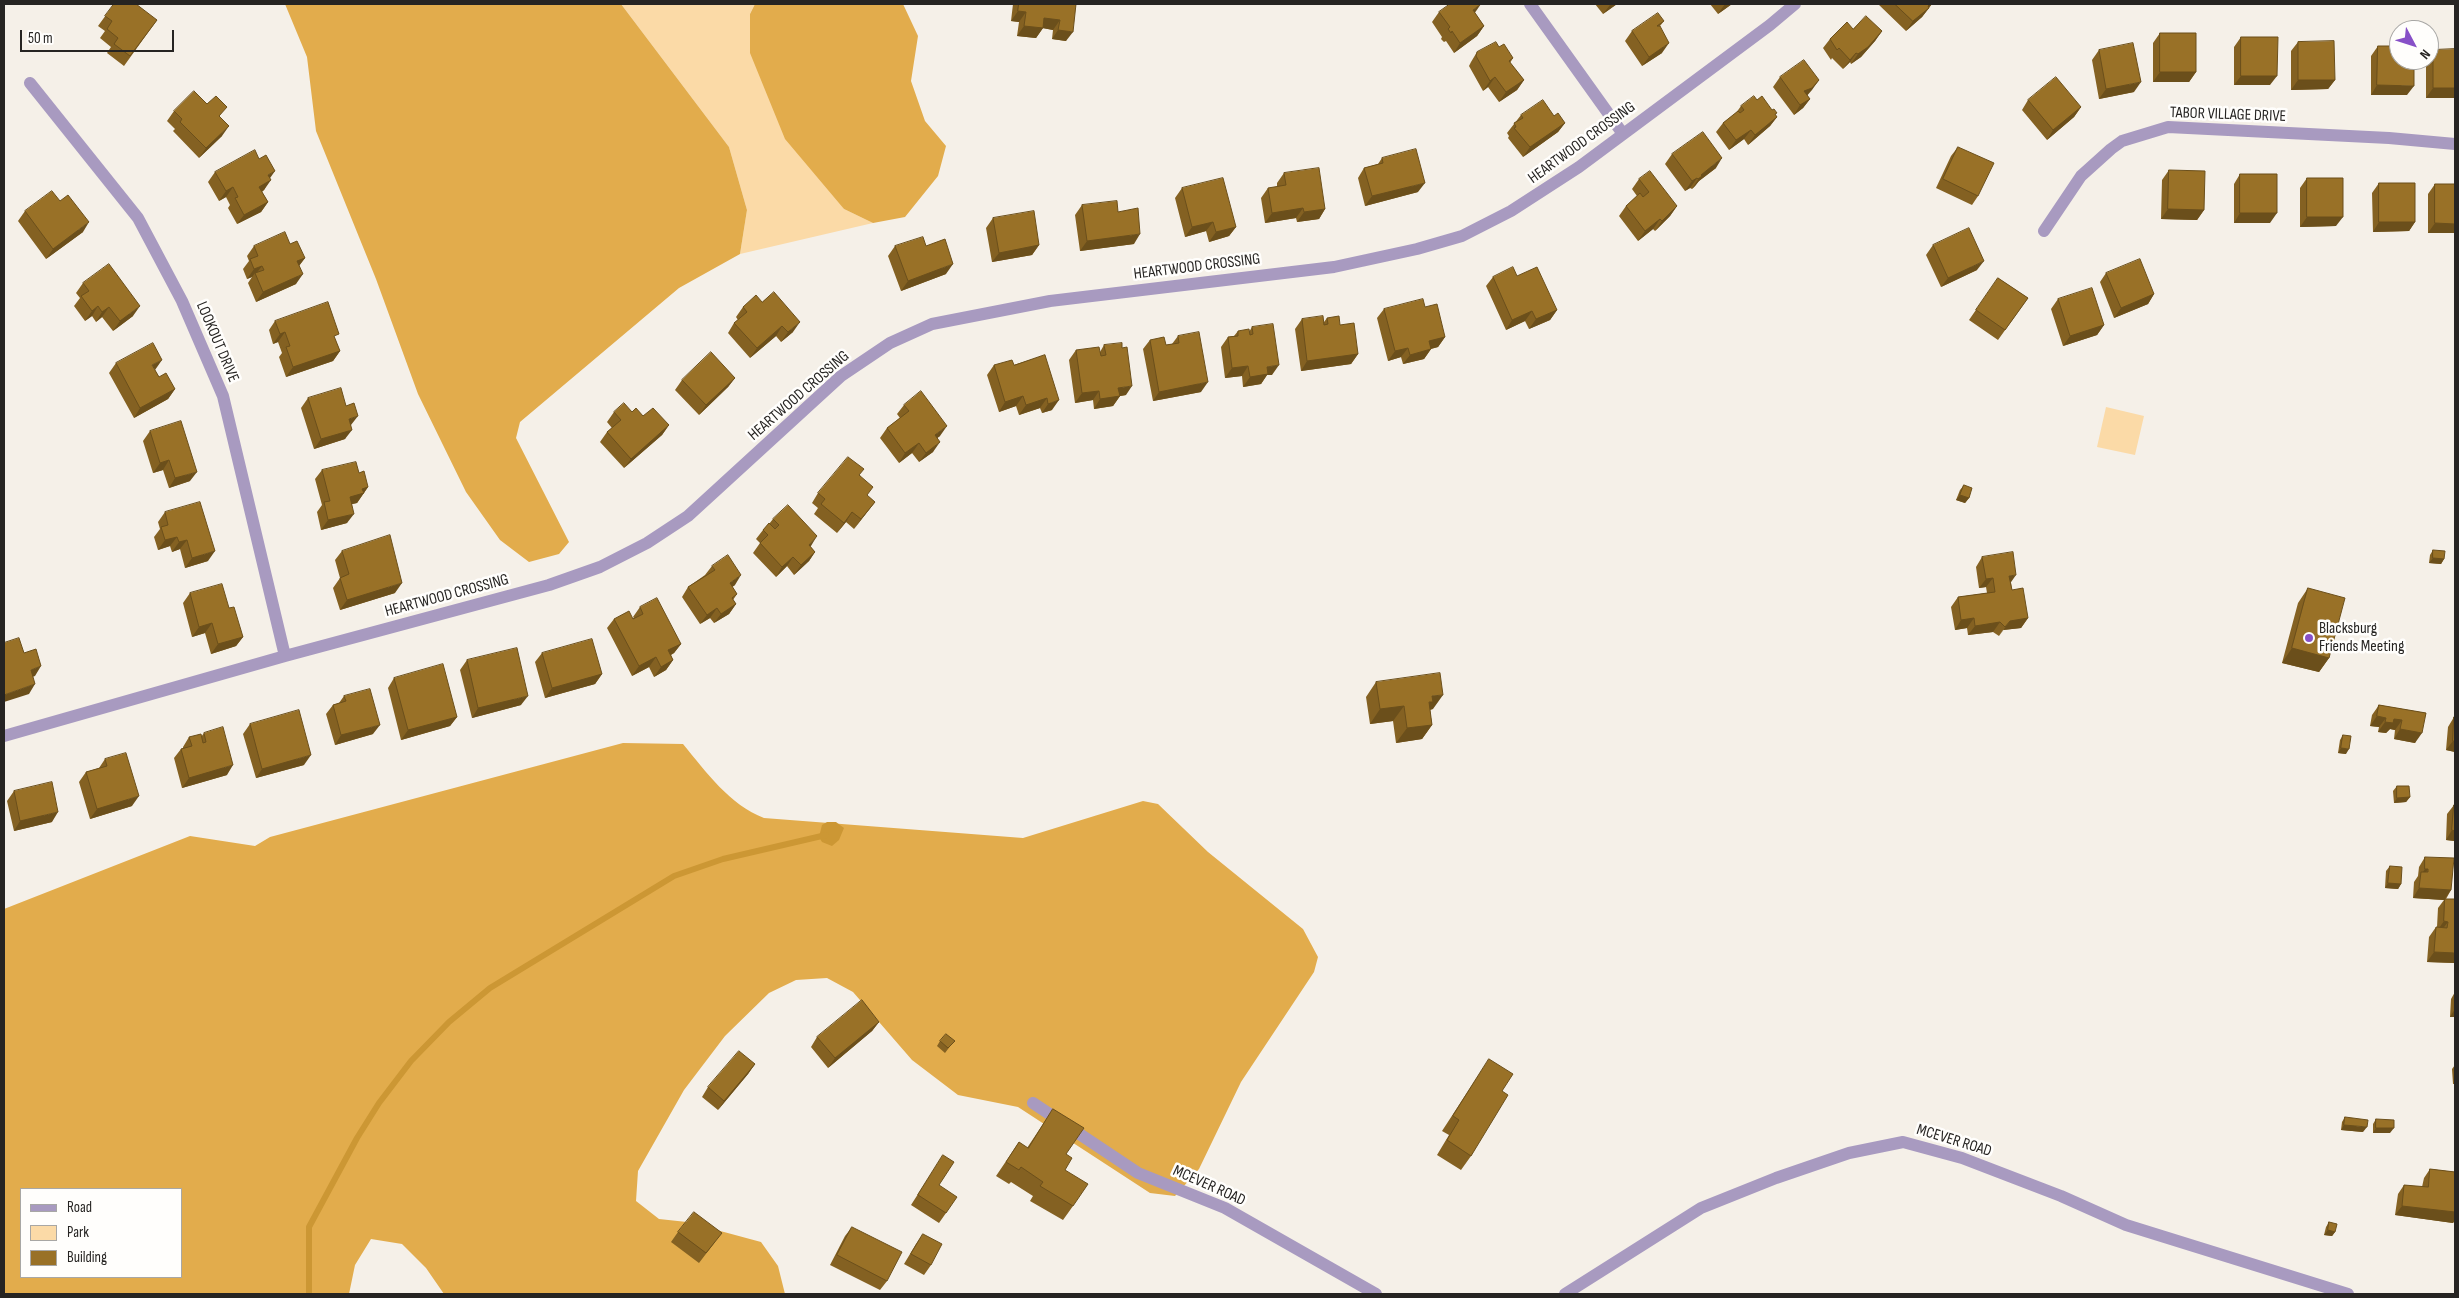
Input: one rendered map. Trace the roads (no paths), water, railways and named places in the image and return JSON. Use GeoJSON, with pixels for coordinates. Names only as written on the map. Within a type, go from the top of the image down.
{"type":"FeatureCollection","features":[{"type":"Feature","properties":{"kind":"street"},"geometry":{"type":"LineString","coordinates":[[1530,4],[1623,134]]}},
{"type":"Feature","properties":{"kind":"street","name":"HEARTWOOD CROSSING"},"geometry":{"type":"LineString","coordinates":[[4,736],[286,656],[548,585],[600,567],[648,543],[688,516],[841,376],[890,343],[932,324],[1050,301],[1334,267],[1417,249],[1462,236],[1512,211],[1579,167],[1770,25],[1794,4]]}},
{"type":"Feature","properties":{"kind":"street","name":"LOOKOUT DRIVE"},"geometry":{"type":"LineString","coordinates":[[30,83],[138,218],[182,301],[223,396],[286,656]]}},
{"type":"Feature","properties":{"kind":"street","name":"TABOR VILLAGE DRIVE"},"geometry":{"type":"LineString","coordinates":[[2044,231],[2081,176],[2111,149],[2122,141],[2168,128],[2455,144]]}},
{"type":"Feature","properties":{"kind":"street","name":"MCEVER ROAD"},"geometry":{"type":"LineString","coordinates":[[1033,1104],[1138,1173],[1225,1208],[1376,1294]]}},
{"type":"Feature","properties":{"kind":"street","name":"MCEVER ROAD"},"geometry":{"type":"LineString","coordinates":[[1565,1294],[1701,1208],[1776,1178],[1840,1156],[1902,1142],[1962,1158],[2061,1196],[2126,1225],[2348,1294]]}},
{"type":"Feature","properties":{"kind":"waterway"},"geometry":{"type":"LineString","coordinates":[[309,1294],[309,1227],[357,1138],[379,1103],[411,1061],[449,1022],[490,988],[674,876],[723,859],[826,835]]}},
{"type":"Feature","properties":{"kind":"place","name":"Blacksburg Friends Meeting"},"geometry":{"type":"Point","coordinates":[2309,638]}}]}
